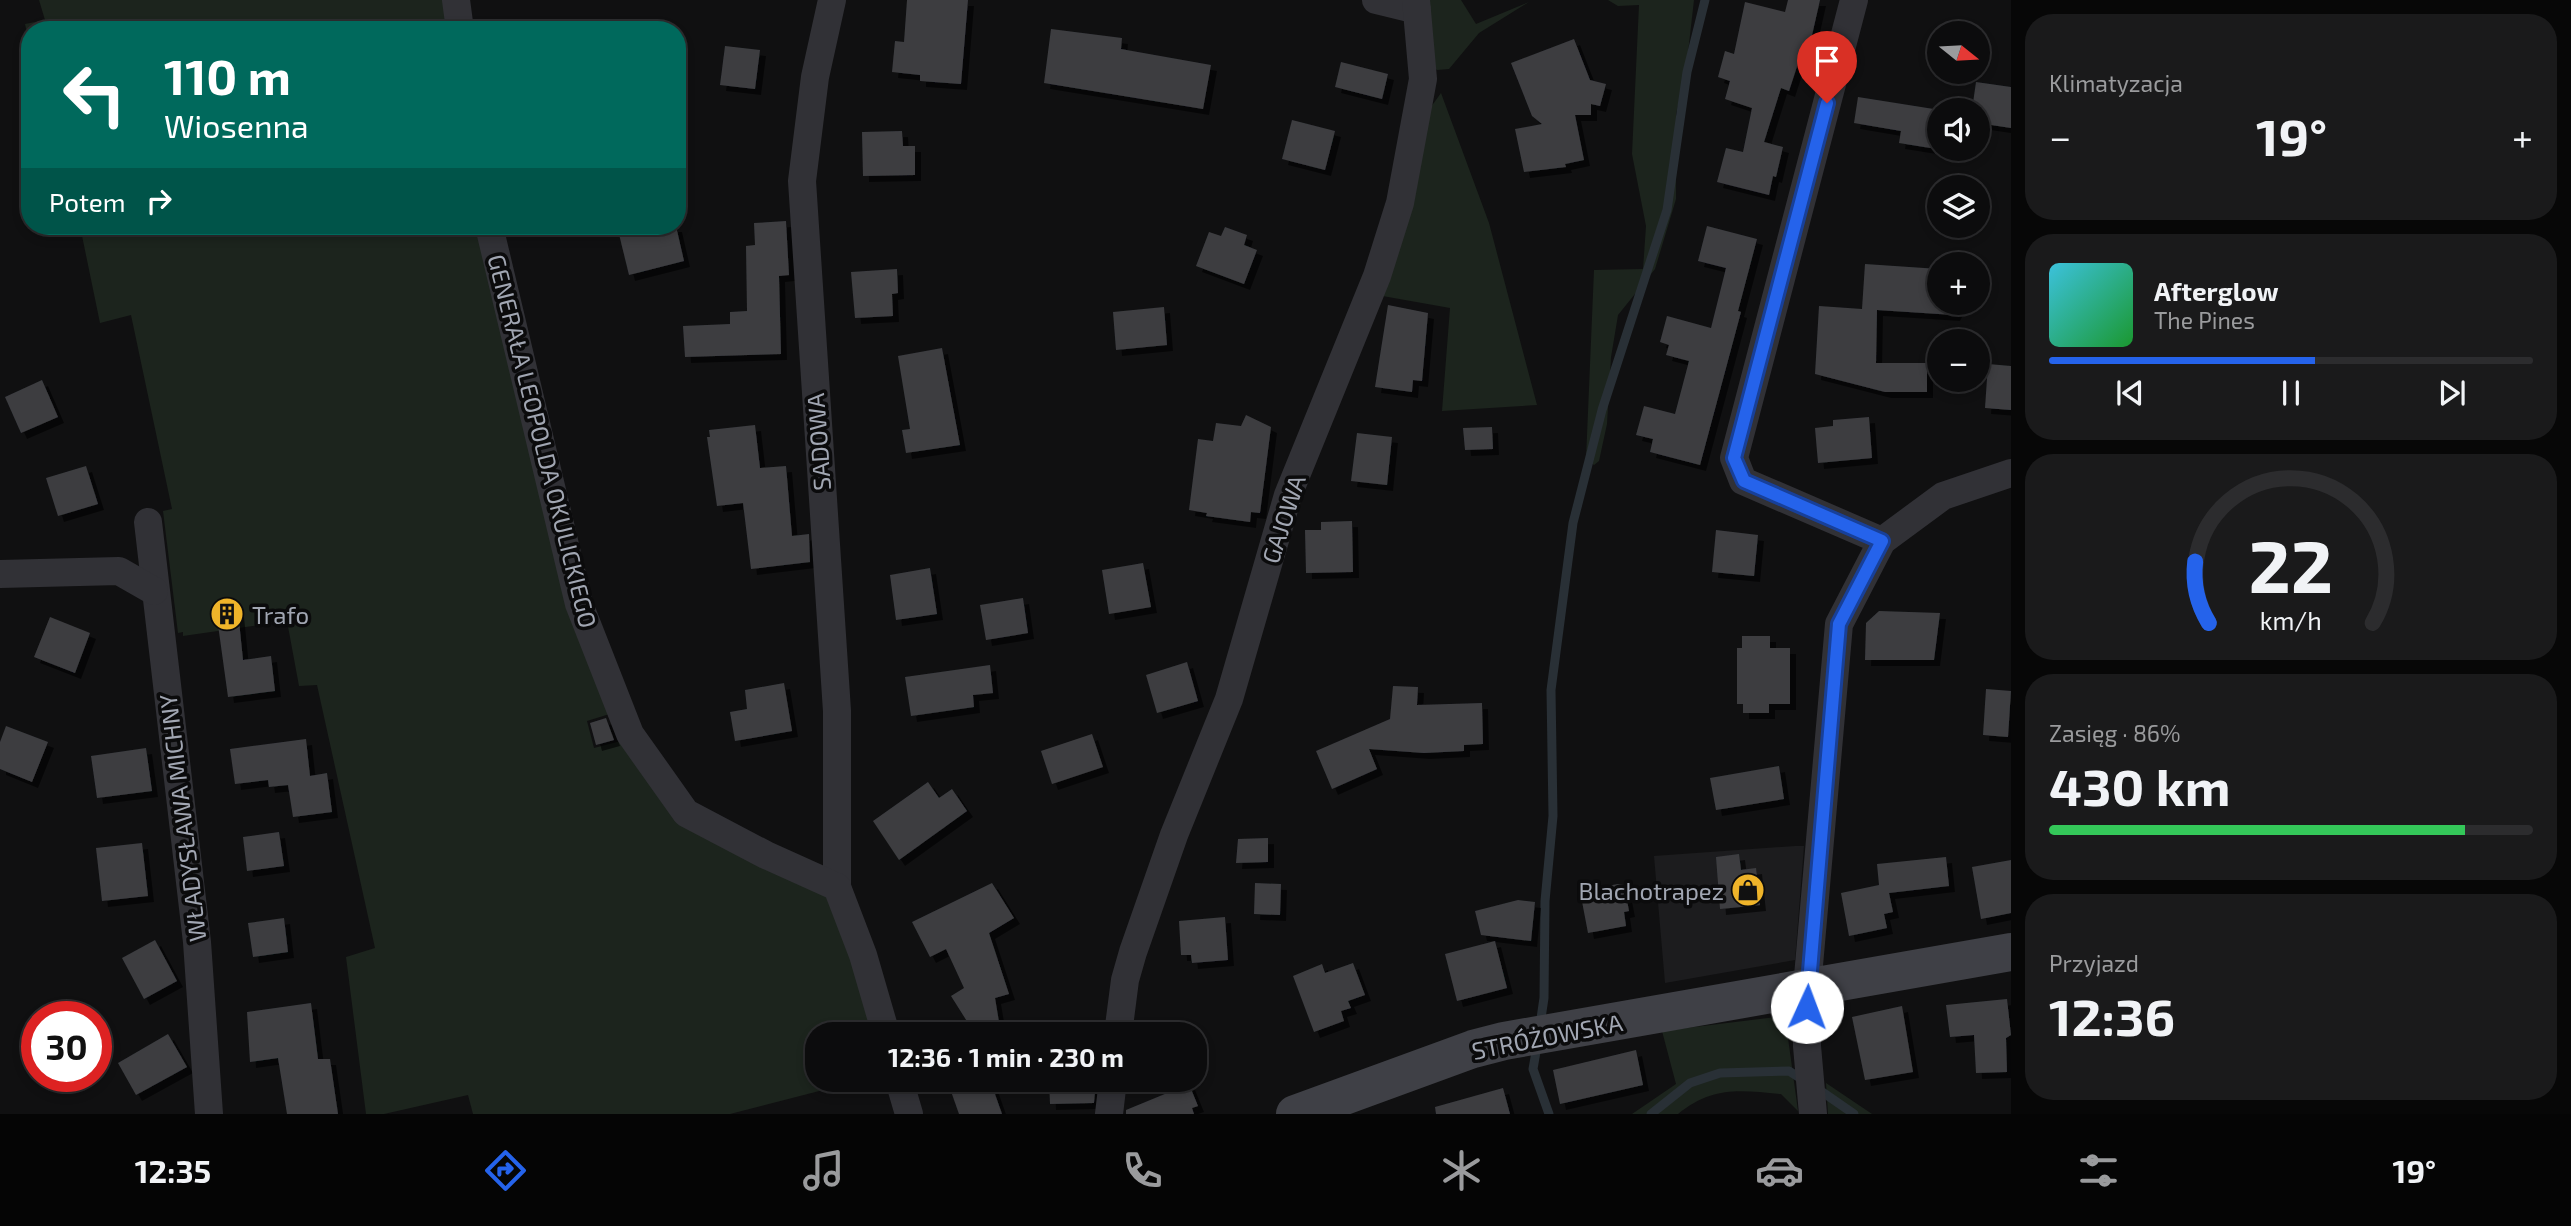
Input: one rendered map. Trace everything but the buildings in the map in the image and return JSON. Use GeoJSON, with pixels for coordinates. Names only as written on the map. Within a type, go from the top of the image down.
{"type":"FeatureCollection","features":[{"type":"Feature","properties":{"kind":"main road","name":"STRÓŻOWSKA"},"geometry":{"type":"LineString","coordinates":[[1295,1114],[1473,1049],[2011,952]]}},
{"type":"Feature","properties":{"kind":"street"},"geometry":{"type":"LineString","coordinates":[[456,0],[459,21]]}},
{"type":"Feature","properties":{"kind":"street","name":"SADOWA"},"geometry":{"type":"LineString","coordinates":[[832,0],[815,77],[803,181],[837,711],[837,887]]}},
{"type":"Feature","properties":{"kind":"street"},"geometry":{"type":"LineString","coordinates":[[1376,0],[1416,5]]}},
{"type":"Feature","properties":{"kind":"street"},"geometry":{"type":"LineString","coordinates":[[1854,0],[1734,458],[1744,481],[1882,541]]}},
{"type":"Feature","properties":{"kind":"street","name":"GAJOWA"},"geometry":{"type":"LineString","coordinates":[[1120,1022],[1125,980],[1133,952],[1174,835],[1229,699],[1288,495],[1377,275],[1400,203],[1423,79],[1416,5]]}},
{"type":"Feature","properties":{"kind":"street","name":"GENERAŁA LEOPOLDA OKULICKIEGO"},"geometry":{"type":"LineString","coordinates":[[491,235],[579,604],[630,734],[686,813],[766,855],[837,887]]}},
{"type":"Feature","properties":{"kind":"street"},"geometry":{"type":"LineString","coordinates":[[1813,1114],[1807,1046],[1807,988],[1839,624],[1882,541],[1943,496],[2011,473]]}},
{"type":"Feature","properties":{"kind":"street","name":"WŁADYSŁAWA MICHNY"},"geometry":{"type":"LineString","coordinates":[[148,522],[197,942],[209,1114]]}},
{"type":"Feature","properties":{"kind":"street"},"geometry":{"type":"LineString","coordinates":[[0,574],[119,571],[154,591]]}},
{"type":"Feature","properties":{"kind":"street"},"geometry":{"type":"LineString","coordinates":[[837,887],[863,955],[883,1022]]}},
{"type":"Feature","properties":{"kind":"street"},"geometry":{"type":"LineString","coordinates":[[903,1092],[909,1114]]}},
{"type":"Feature","properties":{"kind":"street"},"geometry":{"type":"LineString","coordinates":[[1109,1114],[1112,1092]]}},
{"type":"Feature","properties":{"kind":"shaded area"},"geometry":{"type":"Polygon","coordinates":[[[39,0],[445,0],[449,21],[40,21],[45,20],[39,0]]]}},
{"type":"Feature","properties":{"kind":"shaded area"},"geometry":{"type":"Polygon","coordinates":[[[1424,0],[1461,0],[1476,24],[1529,2],[1479,33],[1449,69],[1437,70],[1429,63],[1424,0]]]}},
{"type":"Feature","properties":{"kind":"shaded area"},"geometry":{"type":"Polygon","coordinates":[[[1608,0],[1694,0],[1686,70],[1676,114],[1676,199],[1655,269],[1618,315],[1611,357],[1607,424],[1599,461],[1594,465],[1586,459],[1594,270],[1643,269],[1646,226],[1632,154],[1639,5],[1618,6],[1608,0]]]}},
{"type":"Feature","properties":{"kind":"shaded area"},"geometry":{"type":"Polygon","coordinates":[[[1441,93],[1489,223],[1537,405],[1442,411],[1450,308],[1377,295],[1423,118],[1441,93]]]}},
{"type":"Feature","properties":{"kind":"shaded area"},"geometry":{"type":"Polygon","coordinates":[[[82,235],[482,235],[616,712],[587,721],[594,748],[625,740],[639,767],[827,897],[843,920],[870,1022],[805,1022],[805,1092],[815,1092],[730,1114],[473,1114],[468,1095],[384,1114],[366,1114],[346,957],[375,948],[317,685],[299,686],[287,621],[183,636],[183,632],[178,633],[163,511],[172,509],[131,315],[100,323],[82,235]]]}},
{"type":"Feature","properties":{"kind":"shaded area"},"geometry":{"type":"Polygon","coordinates":[[[1804,846],[1795,960],[1665,983],[1654,856],[1804,846]]]}},
{"type":"Feature","properties":{"kind":"shaded area"},"geometry":{"type":"Polygon","coordinates":[[[1785,1016],[1798,1111],[1781,1094],[1739,1091],[1703,1098],[1678,1114],[1632,1114],[1676,1084],[1662,1031],[1785,1016]]]}},
{"type":"Feature","properties":{"kind":"shaded area"},"geometry":{"type":"Polygon","coordinates":[[[1826,1083],[1872,1114],[1828,1114],[1826,1083]]]}},
{"type":"Feature","properties":{"kind":"waterway"},"geometry":{"type":"LineString","coordinates":[[1540,1025],[1544,998],[1545,901],[1553,816],[1551,690],[1573,523],[1602,410],[1667,210],[1687,72],[1705,0]]}},
{"type":"Feature","properties":{"kind":"waterway"},"geometry":{"type":"LineString","coordinates":[[1537,1046],[1533,1069],[1549,1114]]}},
{"type":"Feature","properties":{"kind":"waterway"},"geometry":{"type":"LineString","coordinates":[[1651,1114],[1690,1083],[1720,1073],[1789,1071],[1803,1080]]}},
{"type":"Feature","properties":{"kind":"waterway"},"geometry":{"type":"LineString","coordinates":[[1818,1089],[1854,1114]]}},
{"type":"Feature","properties":{"kind":"place","name":"Trafo"},"geometry":{"type":"Point","coordinates":[227,614]}},
{"type":"Feature","properties":{"kind":"place","name":"Blachotrapez"},"geometry":{"type":"Point","coordinates":[1748,890]}},
{"type":"Feature","properties":{"kind":"route"},"geometry":{"type":"LineString","coordinates":[[1807,1007],[1828,721],[1839,624],[1882,541],[1744,481],[1734,458],[1827,103]]}}]}
